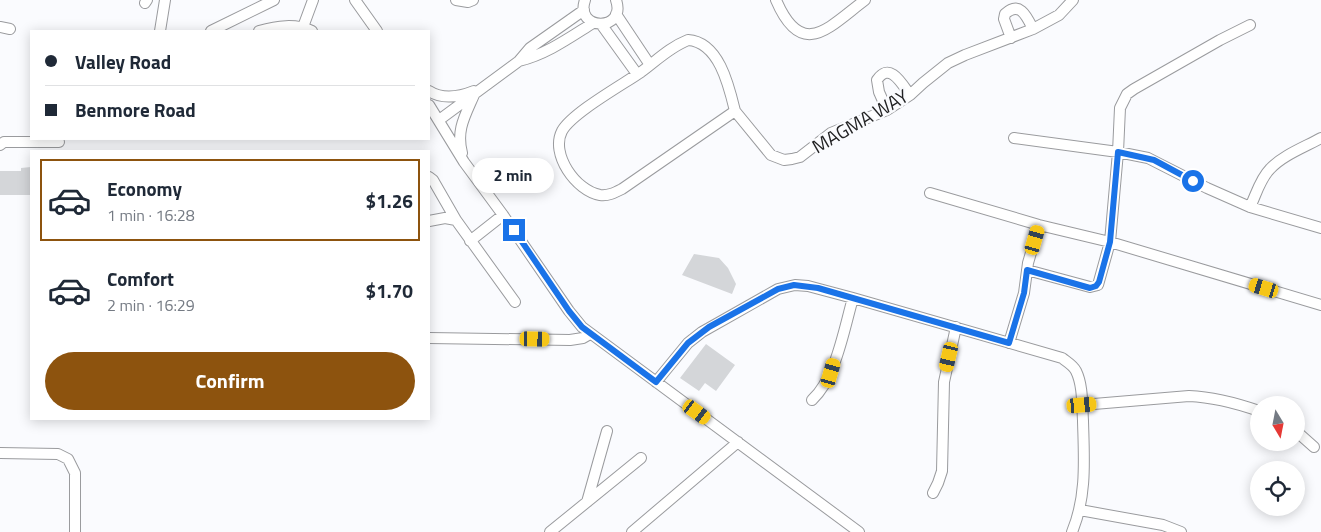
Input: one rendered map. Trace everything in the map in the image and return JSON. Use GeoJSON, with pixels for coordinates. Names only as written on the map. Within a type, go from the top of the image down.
{"type":"FeatureCollection","features":[{"type":"Feature","properties":{"kind":"street"},"geometry":{"type":"LineString","coordinates":[[160,30],[165,0]]}},
{"type":"Feature","properties":{"kind":"street"},"geometry":{"type":"LineString","coordinates":[[213,30],[274,0]]}},
{"type":"Feature","properties":{"kind":"street"},"geometry":{"type":"LineString","coordinates":[[264,30],[285,26],[308,29],[312,0]]}},
{"type":"Feature","properties":{"kind":"street"},"geometry":{"type":"LineString","coordinates":[[356,0],[377,30]]}},
{"type":"Feature","properties":{"kind":"street"},"geometry":{"type":"LineString","coordinates":[[456,0],[468,2],[474,0]]}},
{"type":"Feature","properties":{"kind":"street"},"geometry":{"type":"LineString","coordinates":[[776,0],[788,23],[796,30],[808,34],[827,30],[865,0]]}},
{"type":"Feature","properties":{"kind":"street","name":"MAGMA WAY"},"geometry":{"type":"LineString","coordinates":[[735,111],[771,155],[784,160],[800,157],[832,134],[886,110],[910,95],[937,71],[948,64],[965,55],[1033,29],[1059,14],[1073,0]]}},
{"type":"Feature","properties":{"kind":"street"},"geometry":{"type":"LineString","coordinates":[[439,120],[519,61],[530,48],[584,3],[588,20],[597,23],[637,74]]}},
{"type":"Feature","properties":{"kind":"street"},"geometry":{"type":"LineString","coordinates":[[519,61],[533,58],[597,23],[610,21],[618,5]]}},
{"type":"Feature","properties":{"kind":"street"},"geometry":{"type":"LineString","coordinates":[[618,5],[650,65]]}},
{"type":"Feature","properties":{"kind":"street"},"geometry":{"type":"LineString","coordinates":[[1011,38],[1004,19],[1004,14],[1008,10],[1019,8],[1022,10],[1033,29]]}},
{"type":"Feature","properties":{"kind":"street"},"geometry":{"type":"LineString","coordinates":[[1027,270],[1086,287],[1094,287],[1099,282],[1110,242],[1120,108],[1127,94],[1154,76],[1250,26]]}},
{"type":"Feature","properties":{"kind":"street"},"geometry":{"type":"LineString","coordinates":[[688,40],[702,43],[715,58],[722,70],[735,111],[622,189],[611,194],[601,195],[590,192],[579,185],[572,176],[560,153],[559,141],[562,131],[580,114],[637,74],[677,44],[688,40]]}},
{"type":"Feature","properties":{"kind":"street"},"geometry":{"type":"LineString","coordinates":[[886,110],[877,86],[877,80],[883,74],[894,75],[910,95]]}},
{"type":"Feature","properties":{"kind":"street"},"geometry":{"type":"LineString","coordinates":[[430,91],[441,96],[454,97],[468,94],[484,87]]}},
{"type":"Feature","properties":{"kind":"street"},"geometry":{"type":"LineString","coordinates":[[464,162],[459,131],[474,94]]}},
{"type":"Feature","properties":{"kind":"street"},"geometry":{"type":"LineString","coordinates":[[430,106],[464,162],[569,311],[590,334],[859,532]]}},
{"type":"Feature","properties":{"kind":"street"},"geometry":{"type":"LineString","coordinates":[[1014,138],[1118,152],[1154,160],[1207,188],[1250,207],[1321,228]]}},
{"type":"Feature","properties":{"kind":"street"},"geometry":{"type":"LineString","coordinates":[[1250,207],[1262,179],[1270,169],[1279,161],[1321,138]]}},
{"type":"Feature","properties":{"kind":"street"},"geometry":{"type":"LineString","coordinates":[[0,145],[4,142],[59,142]]}},
{"type":"Feature","properties":{"kind":"street"},"geometry":{"type":"LineString","coordinates":[[430,178],[470,241],[515,302]]}},
{"type":"Feature","properties":{"kind":"street"},"geometry":{"type":"LineString","coordinates":[[930,193],[1039,225],[1110,242],[1321,305]]}},
{"type":"Feature","properties":{"kind":"street"},"geometry":{"type":"LineString","coordinates":[[470,241],[503,215]]}},
{"type":"Feature","properties":{"kind":"street"},"geometry":{"type":"LineString","coordinates":[[430,220],[445,218],[456,220]]}},
{"type":"Feature","properties":{"kind":"street"},"geometry":{"type":"LineString","coordinates":[[1009,343],[1024,293],[1027,270],[1039,225]]}},
{"type":"Feature","properties":{"kind":"street"},"geometry":{"type":"LineString","coordinates":[[656,382],[670,363],[695,337],[709,327],[778,289],[794,285],[808,286],[853,298],[1062,358],[1074,368],[1077,374],[1082,405],[1084,475],[1080,510],[1072,532]]}},
{"type":"Feature","properties":{"kind":"street"},"geometry":{"type":"LineString","coordinates":[[812,400],[820,392],[831,373],[853,298]]}},
{"type":"Feature","properties":{"kind":"street"},"geometry":{"type":"LineString","coordinates":[[932,493],[938,484],[942,470],[944,382],[956,327]]}},
{"type":"Feature","properties":{"kind":"street"},"geometry":{"type":"LineString","coordinates":[[430,338],[570,340],[590,334]]}},
{"type":"Feature","properties":{"kind":"street"},"geometry":{"type":"LineString","coordinates":[[1082,405],[1189,396],[1230,402],[1250,408]]}},
{"type":"Feature","properties":{"kind":"street"},"geometry":{"type":"LineString","coordinates":[[587,502],[607,432]]}},
{"type":"Feature","properties":{"kind":"street"},"geometry":{"type":"LineString","coordinates":[[1305,438],[1314,447]]}},
{"type":"Feature","properties":{"kind":"street"},"geometry":{"type":"LineString","coordinates":[[632,532],[738,442]]}},
{"type":"Feature","properties":{"kind":"street"},"geometry":{"type":"LineString","coordinates":[[0,453],[58,454],[68,458],[72,463],[74,473],[75,532]]}},
{"type":"Feature","properties":{"kind":"street"},"geometry":{"type":"LineString","coordinates":[[550,532],[641,458]]}},
{"type":"Feature","properties":{"kind":"street"},"geometry":{"type":"LineString","coordinates":[[1080,510],[1163,526],[1181,532]]}},
{"type":"Feature","properties":{"kind":"building"},"geometry":{"type":"Polygon","coordinates":[[[30,167],[30,195],[0,195],[0,171],[21,171],[21,168],[30,167]]]}},
{"type":"Feature","properties":{"kind":"building"},"geometry":{"type":"Polygon","coordinates":[[[694,254],[719,258],[728,268],[736,284],[732,294],[682,275],[694,254]]]}},
{"type":"Feature","properties":{"kind":"building"},"geometry":{"type":"Polygon","coordinates":[[[706,344],[735,365],[716,391],[705,383],[699,391],[680,378],[706,344]]]}},
{"type":"Feature","properties":{"kind":"route"},"geometry":{"type":"LineString","coordinates":[[514,230],[575,320],[590,334],[656,382],[688,343],[709,327],[778,289],[794,285],[818,288],[1009,343],[1024,293],[1027,270],[1064,279],[1090,288],[1096,286],[1099,282],[1110,242],[1118,152],[1140,155],[1154,160],[1193,181]]}}]}
